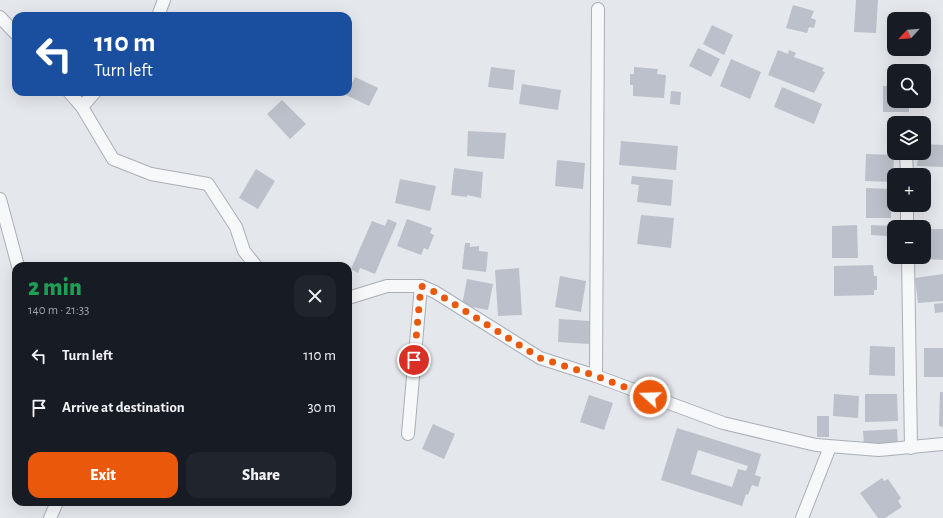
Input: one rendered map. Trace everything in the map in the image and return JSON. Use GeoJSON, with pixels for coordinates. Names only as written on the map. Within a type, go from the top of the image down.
{"type":"FeatureCollection","features":[{"type":"Feature","properties":{"kind":"street"},"geometry":{"type":"LineString","coordinates":[[160,12],[164,0]]}},
{"type":"Feature","properties":{"kind":"street"},"geometry":{"type":"LineString","coordinates":[[596,376],[598,9]]}},
{"type":"Feature","properties":{"kind":"street"},"geometry":{"type":"LineString","coordinates":[[0,17],[12,30]]}},
{"type":"Feature","properties":{"kind":"street"},"geometry":{"type":"LineString","coordinates":[[72,96],[82,107],[113,159],[151,174],[208,184],[236,227],[244,251],[253,262]]}},
{"type":"Feature","properties":{"kind":"street"},"geometry":{"type":"LineString","coordinates":[[82,107],[92,96]]}},
{"type":"Feature","properties":{"kind":"street"},"geometry":{"type":"LineString","coordinates":[[0,199],[17,262]]}},
{"type":"Feature","properties":{"kind":"street"},"geometry":{"type":"LineString","coordinates":[[908,264],[911,448]]}},
{"type":"Feature","properties":{"kind":"street"},"geometry":{"type":"LineString","coordinates":[[352,297],[387,286],[421,286],[435,292],[540,358],[596,376],[723,423],[816,446],[879,450],[943,444]]}},
{"type":"Feature","properties":{"kind":"street"},"geometry":{"type":"LineString","coordinates":[[408,434],[421,286]]}},
{"type":"Feature","properties":{"kind":"street"},"geometry":{"type":"LineString","coordinates":[[802,518],[830,447]]}},
{"type":"Feature","properties":{"kind":"street"},"geometry":{"type":"LineString","coordinates":[[50,518],[55,506]]}},
{"type":"Feature","properties":{"kind":"building"},"geometry":{"type":"Polygon","coordinates":[[[856,0],[878,0],[876,33],[854,32],[856,0]]]}},
{"type":"Feature","properties":{"kind":"building"},"geometry":{"type":"Polygon","coordinates":[[[793,5],[814,11],[811,18],[816,20],[814,28],[809,27],[807,33],[786,28],[793,5]]]}},
{"type":"Feature","properties":{"kind":"building"},"geometry":{"type":"Polygon","coordinates":[[[712,25],[733,35],[724,55],[703,44],[712,25]]]}},
{"type":"Feature","properties":{"kind":"building"},"geometry":{"type":"Polygon","coordinates":[[[698,48],[720,59],[711,77],[689,66],[698,48]]]}},
{"type":"Feature","properties":{"kind":"building"},"geometry":{"type":"Polygon","coordinates":[[[778,50],[788,54],[789,50],[796,53],[794,57],[824,68],[822,71],[825,72],[814,93],[768,75],[778,50]]]}},
{"type":"Feature","properties":{"kind":"building"},"geometry":{"type":"Polygon","coordinates":[[[731,59],[761,72],[750,99],[720,86],[731,59]]]}},
{"type":"Feature","properties":{"kind":"building"},"geometry":{"type":"Polygon","coordinates":[[[491,67],[515,70],[513,90],[488,87],[491,67]]]}},
{"type":"Feature","properties":{"kind":"building"},"geometry":{"type":"Polygon","coordinates":[[[634,67],[658,69],[657,74],[666,75],[664,98],[633,96],[633,85],[630,85],[630,74],[634,74],[634,67]]]}},
{"type":"Feature","properties":{"kind":"building"},"geometry":{"type":"Polygon","coordinates":[[[355,77],[378,88],[369,106],[348,96],[352,96],[352,83],[355,77]]]}},
{"type":"Feature","properties":{"kind":"building"},"geometry":{"type":"Polygon","coordinates":[[[522,84],[561,90],[558,110],[519,104],[522,84]]]}},
{"type":"Feature","properties":{"kind":"building"},"geometry":{"type":"Polygon","coordinates":[[[883,86],[887,86],[887,108],[909,108],[909,112],[883,112],[883,86]]]}},
{"type":"Feature","properties":{"kind":"building"},"geometry":{"type":"Polygon","coordinates":[[[782,87],[822,104],[814,124],[774,107],[782,87]]]}},
{"type":"Feature","properties":{"kind":"building"},"geometry":{"type":"Polygon","coordinates":[[[671,91],[681,92],[680,105],[670,104],[671,91]]]}},
{"type":"Feature","properties":{"kind":"building"},"geometry":{"type":"Polygon","coordinates":[[[282,100],[306,124],[290,139],[267,114],[282,100]]]}},
{"type":"Feature","properties":{"kind":"building"},"geometry":{"type":"Polygon","coordinates":[[[468,131],[506,133],[504,159],[467,156],[468,131]]]}},
{"type":"Feature","properties":{"kind":"building"},"geometry":{"type":"Polygon","coordinates":[[[621,141],[678,146],[676,170],[619,165],[621,141]]]}},
{"type":"Feature","properties":{"kind":"building"},"geometry":{"type":"Polygon","coordinates":[[[931,144],[943,145],[943,167],[917,166],[917,160],[931,160],[931,144]]]}},
{"type":"Feature","properties":{"kind":"building"},"geometry":{"type":"Polygon","coordinates":[[[866,154],[887,155],[887,160],[894,160],[894,168],[887,168],[887,182],[865,181],[866,154]]]}},
{"type":"Feature","properties":{"kind":"building"},"geometry":{"type":"Polygon","coordinates":[[[557,160],[585,163],[583,189],[555,186],[557,160]]]}},
{"type":"Feature","properties":{"kind":"building"},"geometry":{"type":"Polygon","coordinates":[[[454,168],[483,172],[481,198],[467,195],[467,197],[451,195],[454,168]]]}},
{"type":"Feature","properties":{"kind":"building"},"geometry":{"type":"Polygon","coordinates":[[[256,169],[275,181],[258,209],[239,198],[256,169]]]}},
{"type":"Feature","properties":{"kind":"building"},"geometry":{"type":"Polygon","coordinates":[[[632,176],[673,180],[671,206],[637,202],[639,185],[631,184],[632,176]]]}},
{"type":"Feature","properties":{"kind":"building"},"geometry":{"type":"Polygon","coordinates":[[[400,179],[436,186],[430,211],[395,203],[400,179]]]}},
{"type":"Feature","properties":{"kind":"building"},"geometry":{"type":"Polygon","coordinates":[[[866,188],[887,189],[887,212],[891,212],[891,218],[866,218],[866,188]]]}},
{"type":"Feature","properties":{"kind":"building"},"geometry":{"type":"Polygon","coordinates":[[[641,215],[674,218],[671,248],[637,244],[641,215]]]}},
{"type":"Feature","properties":{"kind":"building"},"geometry":{"type":"Polygon","coordinates":[[[388,219],[397,223],[375,274],[360,268],[358,273],[352,270],[372,221],[385,226],[388,219]]]}},
{"type":"Feature","properties":{"kind":"building"},"geometry":{"type":"Polygon","coordinates":[[[407,219],[432,228],[430,233],[434,235],[428,250],[424,248],[421,255],[397,246],[407,219]]]}},
{"type":"Feature","properties":{"kind":"building"},"geometry":{"type":"Polygon","coordinates":[[[857,225],[858,258],[832,258],[832,226],[857,225]]]}},
{"type":"Feature","properties":{"kind":"building"},"geometry":{"type":"Polygon","coordinates":[[[871,225],[887,226],[887,236],[871,235],[871,225]]]}},
{"type":"Feature","properties":{"kind":"building"},"geometry":{"type":"Polygon","coordinates":[[[931,229],[943,229],[943,260],[931,259],[931,229]]]}},
{"type":"Feature","properties":{"kind":"building"},"geometry":{"type":"Polygon","coordinates":[[[465,243],[470,243],[470,247],[479,246],[479,251],[488,252],[486,272],[462,269],[465,243]]]}},
{"type":"Feature","properties":{"kind":"building"},"geometry":{"type":"Polygon","coordinates":[[[873,265],[874,276],[877,276],[877,290],[874,290],[874,295],[834,296],[834,266],[873,265]]]}},
{"type":"Feature","properties":{"kind":"building"},"geometry":{"type":"Polygon","coordinates":[[[519,268],[522,315],[498,316],[495,270],[519,268]]]}},
{"type":"Feature","properties":{"kind":"building"},"geometry":{"type":"Polygon","coordinates":[[[943,274],[943,301],[918,303],[915,278],[943,274]]]}},
{"type":"Feature","properties":{"kind":"building"},"geometry":{"type":"Polygon","coordinates":[[[560,276],[586,281],[581,312],[555,307],[560,276]]]}},
{"type":"Feature","properties":{"kind":"building"},"geometry":{"type":"Polygon","coordinates":[[[467,279],[493,284],[488,310],[462,305],[467,279]]]}},
{"type":"Feature","properties":{"kind":"building"},"geometry":{"type":"Polygon","coordinates":[[[943,303],[943,312],[935,313],[934,304],[943,303]]]}},
{"type":"Feature","properties":{"kind":"building"},"geometry":{"type":"Polygon","coordinates":[[[559,319],[590,321],[589,344],[558,342],[559,319]]]}},
{"type":"Feature","properties":{"kind":"building"},"geometry":{"type":"Polygon","coordinates":[[[870,346],[895,347],[895,376],[869,375],[870,346]]]}},
{"type":"Feature","properties":{"kind":"building"},"geometry":{"type":"Polygon","coordinates":[[[924,348],[943,348],[943,377],[924,377],[924,348]]]}},
{"type":"Feature","properties":{"kind":"building"},"geometry":{"type":"Polygon","coordinates":[[[940,392],[943,392],[943,427],[939,426],[940,392]]]}},
{"type":"Feature","properties":{"kind":"building"},"geometry":{"type":"Polygon","coordinates":[[[834,394],[859,396],[858,418],[833,416],[834,394]]]}},
{"type":"Feature","properties":{"kind":"building"},"geometry":{"type":"Polygon","coordinates":[[[865,394],[897,394],[898,421],[865,422],[865,394]]]}},
{"type":"Feature","properties":{"kind":"building"},"geometry":{"type":"Polygon","coordinates":[[[589,395],[613,403],[604,430],[580,422],[589,395]]]}},
{"type":"Feature","properties":{"kind":"building"},"geometry":{"type":"Polygon","coordinates":[[[817,416],[829,416],[829,437],[817,437],[817,416]]]}},
{"type":"Feature","properties":{"kind":"building"},"geometry":{"type":"Polygon","coordinates":[[[433,424],[455,434],[444,459],[422,449],[433,424]]]}},
{"type":"Feature","properties":{"kind":"building"},"geometry":{"type":"Polygon","coordinates":[[[677,428],[761,454],[755,475],[761,477],[758,487],[752,485],[748,495],[746,494],[742,506],[661,480],[677,428]],[[698,450],[691,474],[732,487],[738,469],[746,471],[748,466],[698,450]]]}},
{"type":"Feature","properties":{"kind":"building"},"geometry":{"type":"Polygon","coordinates":[[[897,429],[898,444],[864,445],[863,431],[897,429]]]}},
{"type":"Feature","properties":{"kind":"building"},"geometry":{"type":"Polygon","coordinates":[[[882,478],[884,481],[888,479],[901,498],[898,501],[902,507],[885,518],[878,518],[860,493],[882,478]]]}},
{"type":"Feature","properties":{"kind":"route"},"geometry":{"type":"LineString","coordinates":[[414,360],[421,286],[435,292],[461,310],[540,358],[596,376],[650,397]]}}]}
